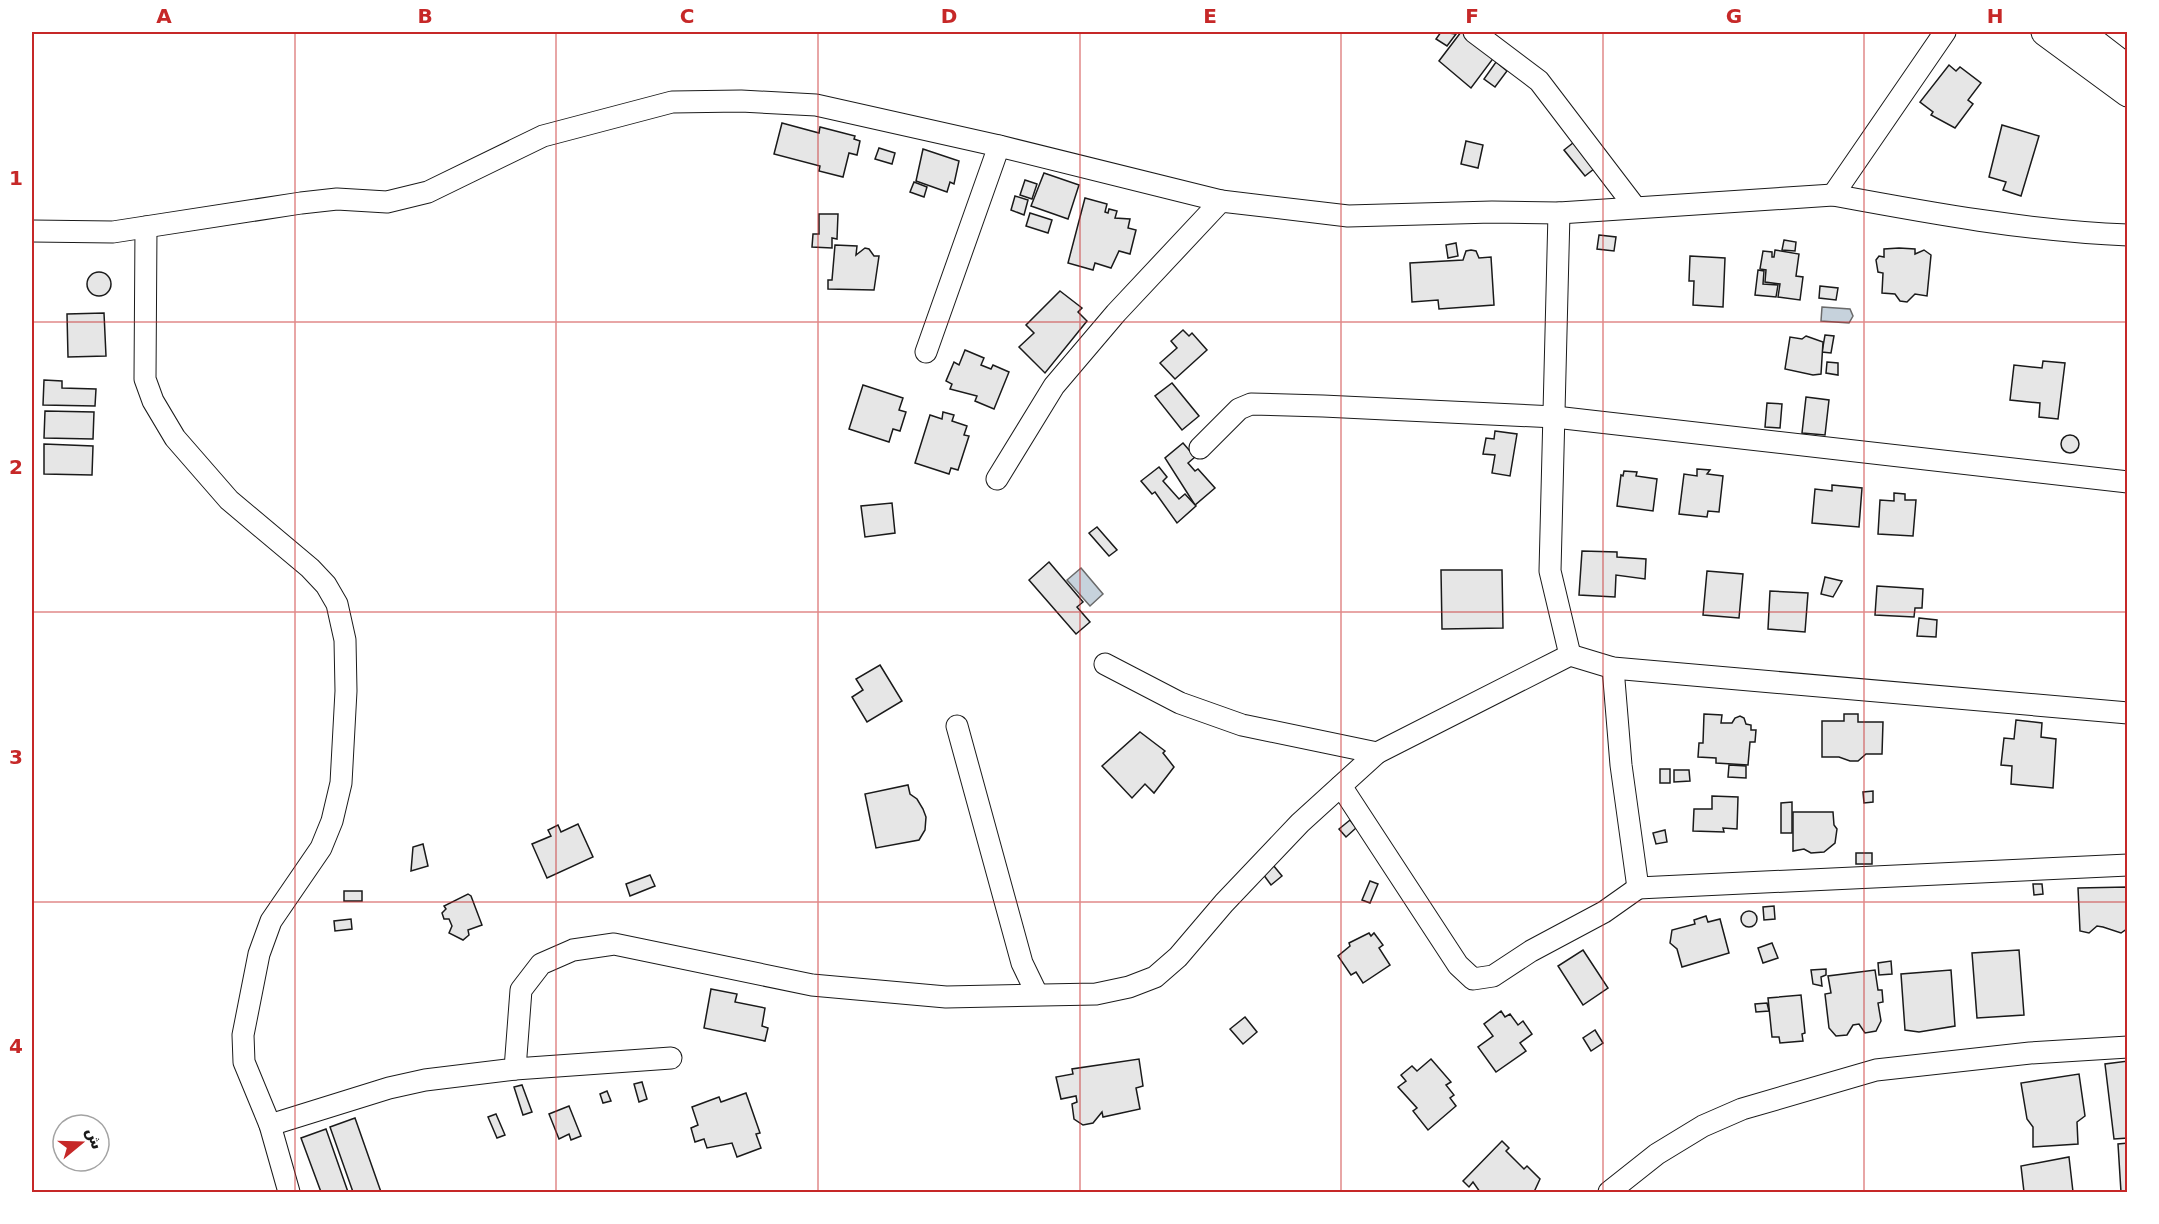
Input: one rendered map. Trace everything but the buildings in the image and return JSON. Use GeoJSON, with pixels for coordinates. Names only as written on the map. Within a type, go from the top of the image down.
{"type":"FeatureCollection","features":[{"type":"Feature","properties":{"kind":"main road"},"geometry":{"type":"LineString","coordinates":[[2045,32],[2127,93]]}},
{"type":"Feature","properties":{"kind":"main road"},"geometry":{"type":"LineString","coordinates":[[2080,32],[2127,69]]}},
{"type":"Feature","properties":{"kind":"street"},"geometry":{"type":"LineString","coordinates":[[1474,32],[1539,81],[1635,207]]}},
{"type":"Feature","properties":{"kind":"street"},"geometry":{"type":"LineString","coordinates":[[1833,195],[1945,32]]}},
{"type":"Feature","properties":{"kind":"street"},"geometry":{"type":"LineString","coordinates":[[32,231],[114,232],[301,203],[337,200],[387,202],[428,192],[543,136],[672,102],[741,101],[816,105],[999,146],[1221,201],[1348,216],[1492,212],[1559,213],[1833,195],[1943,216],[2127,235]]}},
{"type":"Feature","properties":{"kind":"street"},"geometry":{"type":"LineString","coordinates":[[926,352],[999,146]]}},
{"type":"Feature","properties":{"kind":"street"},"geometry":{"type":"LineString","coordinates":[[997,479],[1054,386],[1116,313],[1221,201]]}},
{"type":"Feature","properties":{"kind":"street"},"geometry":{"type":"LineString","coordinates":[[1559,213],[1550,571],[1570,655]]}},
{"type":"Feature","properties":{"kind":"street"},"geometry":{"type":"LineString","coordinates":[[146,227],[145,379],[153,401],[175,438],[229,500],[310,567],[326,585],[337,604],[345,640],[346,691],[341,783],[332,821],[321,848],[271,921],[259,954],[243,1035],[244,1062],[270,1125],[289,1192]]}},
{"type":"Feature","properties":{"kind":"street"},"geometry":{"type":"LineString","coordinates":[[1200,448],[1239,409],[1251,404],[1555,417],[2127,482]]}},
{"type":"Feature","properties":{"kind":"street"},"geometry":{"type":"LineString","coordinates":[[515,1070],[521,990],[541,964],[573,950],[614,944],[813,985],[946,997],[1096,994],[1129,987],[1155,977],[1178,957],[1224,903],[1300,823],[1377,753],[1570,655],[1612,668],[2127,713]]}},
{"type":"Feature","properties":{"kind":"street"},"geometry":{"type":"LineString","coordinates":[[1105,664],[1180,703],[1242,724],[1377,753]]}},
{"type":"Feature","properties":{"kind":"street"},"geometry":{"type":"LineString","coordinates":[[1612,668],[1621,765],[1638,888]]}},
{"type":"Feature","properties":{"kind":"street"},"geometry":{"type":"LineString","coordinates":[[957,726],[1022,963],[1037,994]]}},
{"type":"Feature","properties":{"kind":"street"},"geometry":{"type":"LineString","coordinates":[[1341,786],[1458,966],[1473,979],[1493,976],[1531,951],[1604,912],[1638,888],[2127,865]]}},
{"type":"Feature","properties":{"kind":"street"},"geometry":{"type":"LineString","coordinates":[[1610,1192],[1657,1154],[1703,1126],[1743,1109],[1876,1070],[2030,1053],[2127,1047]]}},
{"type":"Feature","properties":{"kind":"street"},"geometry":{"type":"LineString","coordinates":[[270,1125],[425,1080],[515,1070],[671,1058]]}},
{"type":"Feature","properties":{"kind":"shaded area"},"geometry":{"type":"Polygon","coordinates":[[[1822,307],[1850,309],[1853,316],[1849,323],[1821,321],[1822,307]]]}},
{"type":"Feature","properties":{"kind":"shaded area"},"geometry":{"type":"Polygon","coordinates":[[[1081,568],[1103,594],[1090,606],[1067,580],[1081,568]]]}}]}
